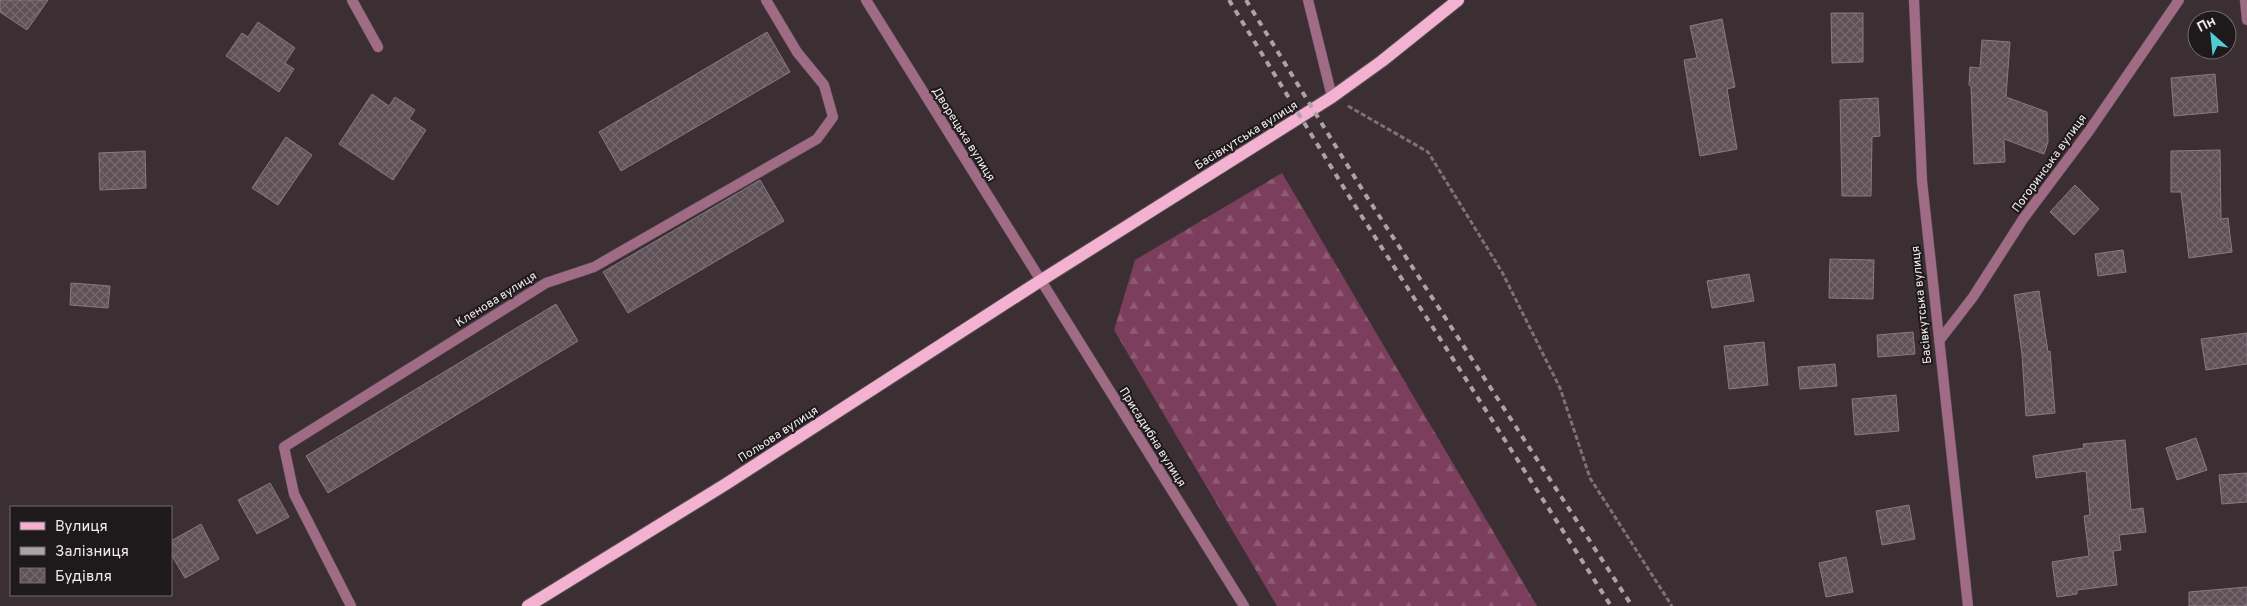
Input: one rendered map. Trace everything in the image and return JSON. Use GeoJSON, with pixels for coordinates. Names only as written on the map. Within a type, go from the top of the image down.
{"type":"FeatureCollection","features":[{"type":"Feature","properties":{"kind":"main road","name":"Басівкутська вулиця"},"geometry":{"type":"LineString","coordinates":[[1040,281],[1332,97],[1382,61],[1458,0]]}},
{"type":"Feature","properties":{"kind":"main road","name":"Польова вулиця"},"geometry":{"type":"LineString","coordinates":[[528,606],[726,484],[1040,281]]}},
{"type":"Feature","properties":{"kind":"street"},"geometry":{"type":"LineString","coordinates":[[352,0],[378,47]]}},
{"type":"Feature","properties":{"kind":"street","name":"Кленова вулиця"},"geometry":{"type":"LineString","coordinates":[[350,606],[294,494],[284,447],[546,283],[594,267],[817,139],[832,117],[824,85],[797,52],[766,0]]}},
{"type":"Feature","properties":{"kind":"street","name":"Дворецька вулиця"},"geometry":{"type":"LineString","coordinates":[[866,0],[1040,281]]}},
{"type":"Feature","properties":{"kind":"street"},"geometry":{"type":"LineString","coordinates":[[1308,0],[1332,97]]}},
{"type":"Feature","properties":{"kind":"street","name":"Басівкутська вулиця"},"geometry":{"type":"LineString","coordinates":[[1914,0],[1922,181],[1968,606]]}},
{"type":"Feature","properties":{"kind":"street","name":"Погоринська вулиця"},"geometry":{"type":"LineString","coordinates":[[1939,341],[1973,297],[2023,219],[2089,131],[2179,0]]}},
{"type":"Feature","properties":{"kind":"street"},"geometry":{"type":"LineString","coordinates":[[2245,0],[2247,20]]}},
{"type":"Feature","properties":{"kind":"street","name":"Присадибна вулиця"},"geometry":{"type":"LineString","coordinates":[[1040,281],[1244,606]]}},
{"type":"Feature","properties":{"kind":"path"},"geometry":{"type":"LineString","coordinates":[[1332,97],[1428,152],[1502,272],[1560,388],[1590,478],[1672,606]]}},
{"type":"Feature","properties":{"kind":"green space"},"geometry":{"type":"Polygon","coordinates":[[[1282,173],[1537,606],[1277,606],[1114,330],[1135,260],[1282,173]]]}},
{"type":"Feature","properties":{"kind":"building"},"geometry":{"type":"Polygon","coordinates":[[[0,0],[48,0],[27,30],[0,12],[0,0]]]}},
{"type":"Feature","properties":{"kind":"building"},"geometry":{"type":"Polygon","coordinates":[[[1831,13],[1863,13],[1863,62],[1832,63],[1831,13]]]}},
{"type":"Feature","properties":{"kind":"building"},"geometry":{"type":"Polygon","coordinates":[[[1722,19],[1735,87],[1727,89],[1737,149],[1700,156],[1684,60],[1697,58],[1690,26],[1722,19]]]}},
{"type":"Feature","properties":{"kind":"building"},"geometry":{"type":"Polygon","coordinates":[[[258,22],[295,48],[285,63],[294,69],[279,92],[226,56],[242,33],[248,37],[258,22]]]}},
{"type":"Feature","properties":{"kind":"building"},"geometry":{"type":"Polygon","coordinates":[[[767,32],[790,72],[621,171],[599,132],[767,32]]]}},
{"type":"Feature","properties":{"kind":"building"},"geometry":{"type":"Polygon","coordinates":[[[1982,40],[2010,42],[2006,97],[2047,112],[2048,142],[2044,154],[2004,139],[2005,162],[1974,164],[1971,86],[1969,85],[1970,67],[1980,68],[1982,40]]]}},
{"type":"Feature","properties":{"kind":"building"},"geometry":{"type":"Polygon","coordinates":[[[2215,74],[2218,112],[2174,116],[2171,78],[2215,74]]]}},
{"type":"Feature","properties":{"kind":"building"},"geometry":{"type":"Polygon","coordinates":[[[372,94],[389,106],[395,97],[415,110],[409,119],[426,130],[393,180],[339,144],[372,94]]]}},
{"type":"Feature","properties":{"kind":"building"},"geometry":{"type":"Polygon","coordinates":[[[1878,98],[1880,136],[1872,137],[1871,196],[1842,196],[1840,100],[1878,98]]]}},
{"type":"Feature","properties":{"kind":"building"},"geometry":{"type":"Polygon","coordinates":[[[286,137],[312,155],[278,205],[252,188],[286,137]]]}},
{"type":"Feature","properties":{"kind":"building"},"geometry":{"type":"Polygon","coordinates":[[[2220,150],[2221,219],[2228,218],[2232,252],[2189,258],[2181,192],[2171,192],[2171,151],[2220,150]]]}},
{"type":"Feature","properties":{"kind":"building"},"geometry":{"type":"Polygon","coordinates":[[[145,151],[146,188],[100,190],[99,153],[145,151]]]}},
{"type":"Feature","properties":{"kind":"building"},"geometry":{"type":"Polygon","coordinates":[[[760,180],[784,221],[628,313],[603,272],[760,180]]]}},
{"type":"Feature","properties":{"kind":"building"},"geometry":{"type":"Polygon","coordinates":[[[2075,185],[2099,209],[2074,235],[2050,212],[2075,185]]]}},
{"type":"Feature","properties":{"kind":"building"},"geometry":{"type":"Polygon","coordinates":[[[2123,250],[2126,272],[2098,276],[2095,254],[2123,250]]]}},
{"type":"Feature","properties":{"kind":"building"},"geometry":{"type":"Polygon","coordinates":[[[1830,259],[1874,260],[1873,299],[1829,298],[1830,259]]]}},
{"type":"Feature","properties":{"kind":"building"},"geometry":{"type":"Polygon","coordinates":[[[1749,274],[1754,301],[1712,308],[1707,281],[1749,274]]]}},
{"type":"Feature","properties":{"kind":"building"},"geometry":{"type":"Polygon","coordinates":[[[71,283],[110,286],[108,308],[70,305],[71,283]]]}},
{"type":"Feature","properties":{"kind":"building"},"geometry":{"type":"Polygon","coordinates":[[[2039,291],[2048,352],[2050,351],[2055,413],[2026,416],[2022,354],[2014,295],[2039,291]]]}},
{"type":"Feature","properties":{"kind":"building"},"geometry":{"type":"Polygon","coordinates":[[[556,304],[578,341],[328,493],[306,456],[556,304]]]}},
{"type":"Feature","properties":{"kind":"building"},"geometry":{"type":"Polygon","coordinates":[[[1913,332],[1915,354],[1878,357],[1877,335],[1913,332]]]}},
{"type":"Feature","properties":{"kind":"building"},"geometry":{"type":"Polygon","coordinates":[[[2247,333],[2247,364],[2206,370],[2201,339],[2247,333]]]}},
{"type":"Feature","properties":{"kind":"building"},"geometry":{"type":"Polygon","coordinates":[[[1764,342],[1768,385],[1729,389],[1724,346],[1764,342]]]}},
{"type":"Feature","properties":{"kind":"building"},"geometry":{"type":"Polygon","coordinates":[[[1835,364],[1837,386],[1800,389],[1798,367],[1835,364]]]}},
{"type":"Feature","properties":{"kind":"building"},"geometry":{"type":"Polygon","coordinates":[[[1896,395],[1899,431],[1855,435],[1852,399],[1896,395]]]}},
{"type":"Feature","properties":{"kind":"building"},"geometry":{"type":"Polygon","coordinates":[[[2196,438],[2207,470],[2177,480],[2166,448],[2196,438]]]}},
{"type":"Feature","properties":{"kind":"building"},"geometry":{"type":"Polygon","coordinates":[[[2125,440],[2131,510],[2143,508],[2146,532],[2119,535],[2121,550],[2113,551],[2117,585],[2077,590],[2077,594],[2057,597],[2052,562],[2089,556],[2084,516],[2090,515],[2086,471],[2036,478],[2033,456],[2084,448],[2083,444],[2125,440]]]}},
{"type":"Feature","properties":{"kind":"building"},"geometry":{"type":"Polygon","coordinates":[[[2247,473],[2247,502],[2222,504],[2219,475],[2247,473]]]}},
{"type":"Feature","properties":{"kind":"building"},"geometry":{"type":"Polygon","coordinates":[[[270,483],[289,517],[257,534],[238,500],[270,483]]]}},
{"type":"Feature","properties":{"kind":"building"},"geometry":{"type":"Polygon","coordinates":[[[1909,505],[1915,539],[1882,545],[1876,511],[1909,505]]]}},
{"type":"Feature","properties":{"kind":"building"},"geometry":{"type":"Polygon","coordinates":[[[201,524],[219,559],[185,578],[172,556],[172,540],[201,524]]]}},
{"type":"Feature","properties":{"kind":"building"},"geometry":{"type":"Polygon","coordinates":[[[1846,557],[1853,592],[1826,597],[1819,563],[1846,557]]]}},
{"type":"Feature","properties":{"kind":"building"},"geometry":{"type":"Polygon","coordinates":[[[2247,587],[2247,606],[2189,606],[2189,592],[2247,587]]]}},
{"type":"Feature","properties":{"kind":"railway"},"geometry":{"type":"LineString","coordinates":[[1229,0],[1352,201],[1611,606]]}},
{"type":"Feature","properties":{"kind":"railway"},"geometry":{"type":"LineString","coordinates":[[1246,0],[1365,194],[1632,606]]}}]}
